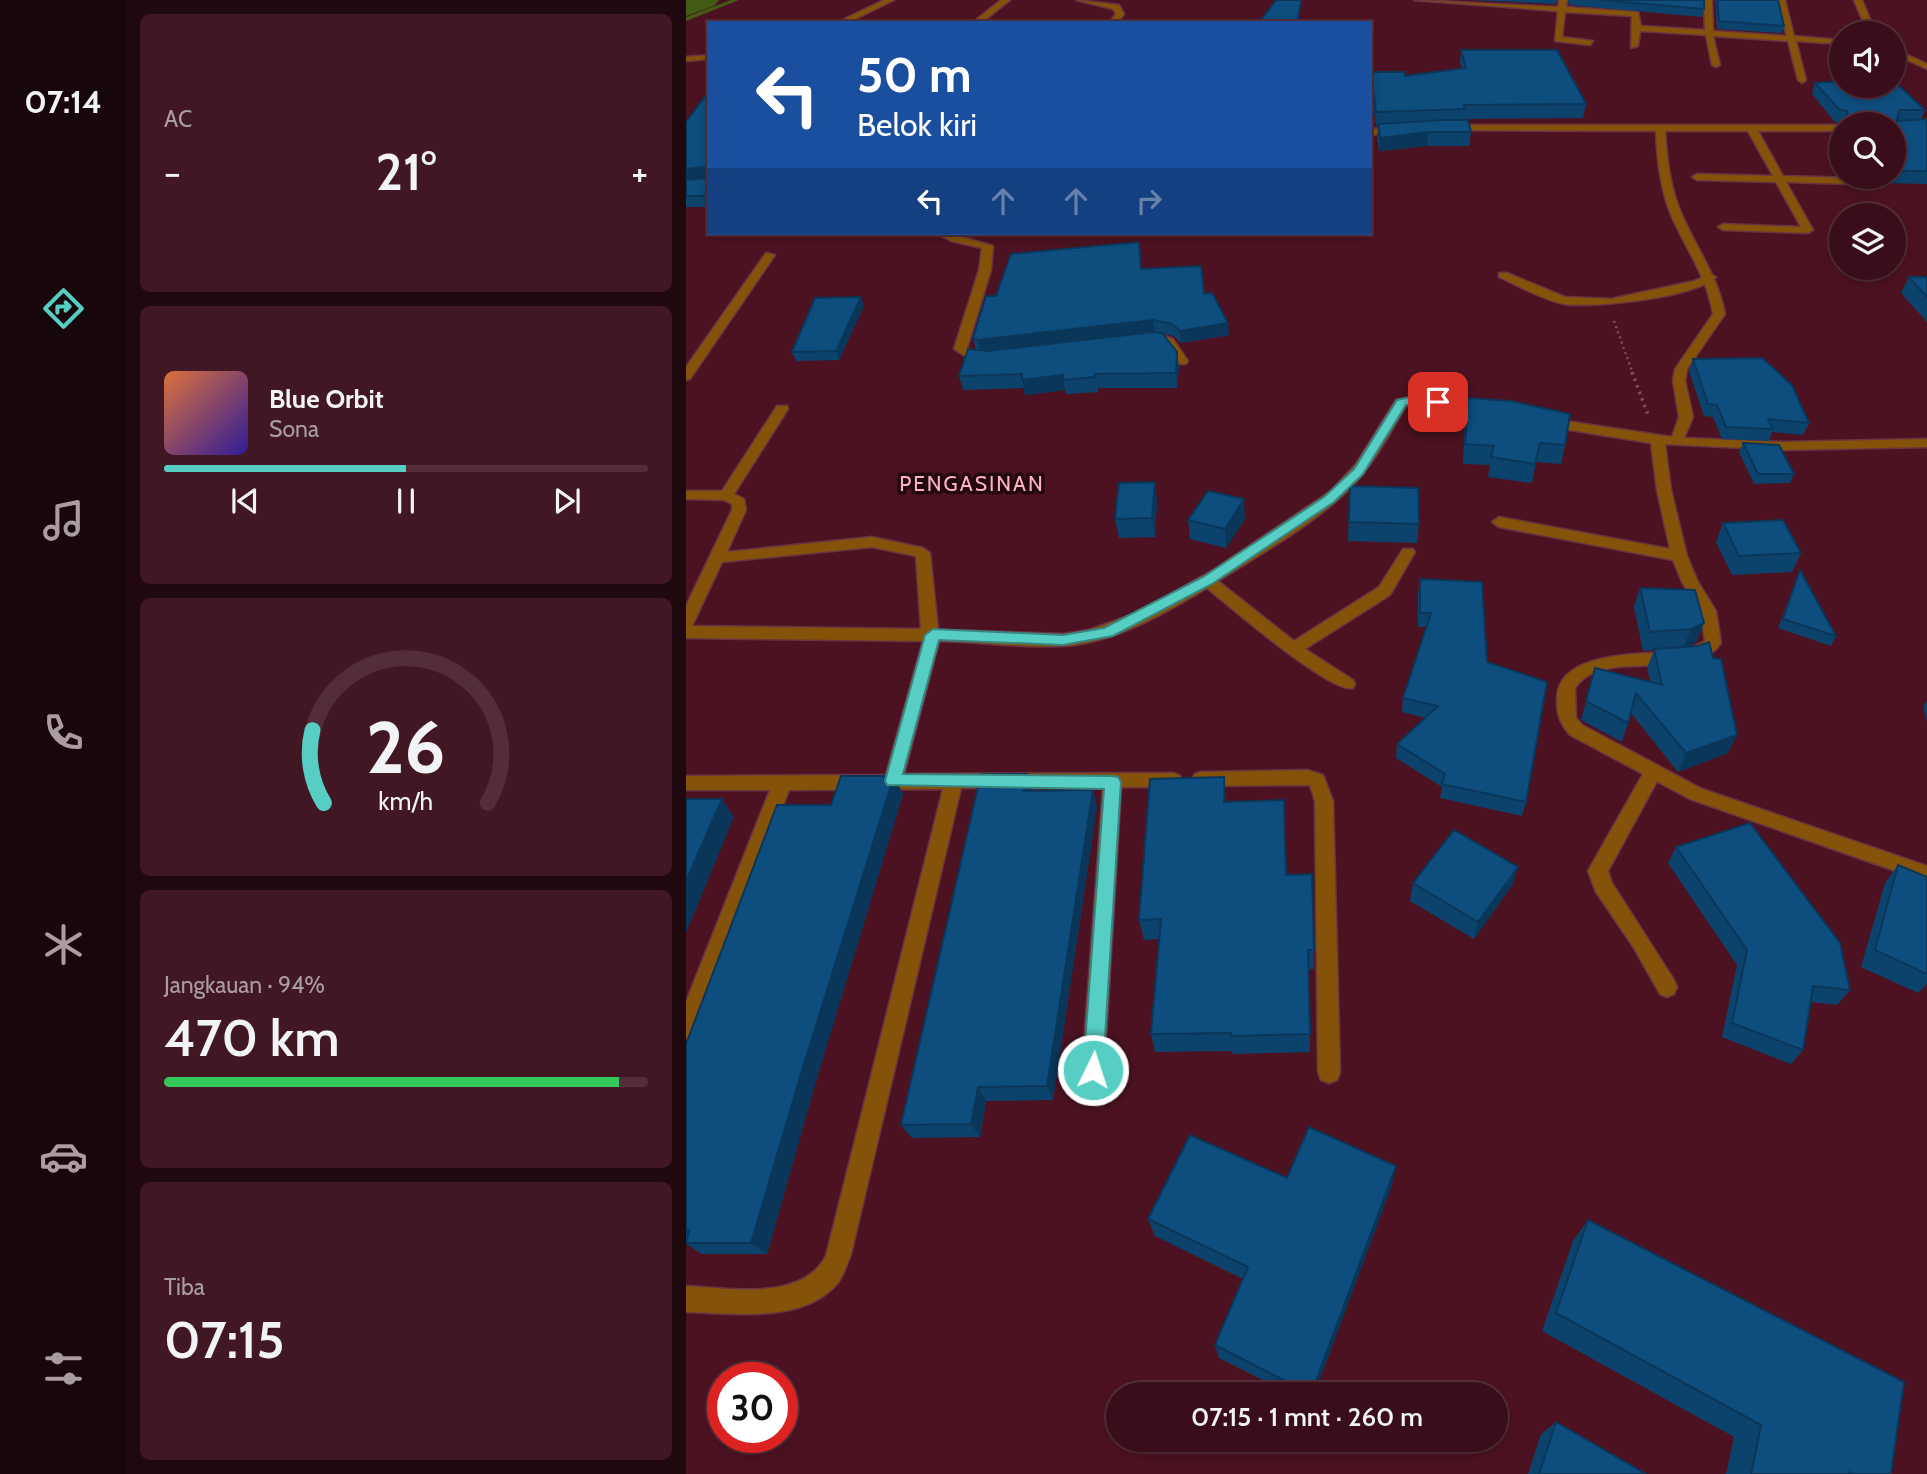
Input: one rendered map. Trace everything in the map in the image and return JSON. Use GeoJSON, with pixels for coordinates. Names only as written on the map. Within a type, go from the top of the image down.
{"type":"FeatureCollection","features":[{"type":"Feature","properties":{"kind":"street"},"geometry":{"type":"LineString","coordinates":[[844,21],[890,0]]}},
{"type":"Feature","properties":{"kind":"street"},"geometry":{"type":"LineString","coordinates":[[979,21],[1006,0]]}},
{"type":"Feature","properties":{"kind":"street"},"geometry":{"type":"LineString","coordinates":[[1080,0],[1116,7],[1120,14],[1115,21]]}},
{"type":"Feature","properties":{"kind":"street"},"geometry":{"type":"LineString","coordinates":[[1418,0],[1563,5],[1635,13]]}},
{"type":"Feature","properties":{"kind":"street"},"geometry":{"type":"LineString","coordinates":[[1634,46],[1637,28],[1635,0]]}},
{"type":"Feature","properties":{"kind":"street"},"geometry":{"type":"LineString","coordinates":[[1708,0],[1709,33],[1716,65]]}},
{"type":"Feature","properties":{"kind":"street"},"geometry":{"type":"LineString","coordinates":[[1781,0],[1802,80]]}},
{"type":"Feature","properties":{"kind":"street"},"geometry":{"type":"LineString","coordinates":[[1858,1],[1867,21]]}},
{"type":"Feature","properties":{"kind":"street"},"geometry":{"type":"LineString","coordinates":[[1563,5],[1558,40],[1590,43]]}},
{"type":"Feature","properties":{"kind":"street"},"geometry":{"type":"LineString","coordinates":[[1637,28],[1829,41]]}},
{"type":"Feature","properties":{"kind":"street"},"geometry":{"type":"LineString","coordinates":[[686,59],[707,57]]}},
{"type":"Feature","properties":{"kind":"street"},"geometry":{"type":"LineString","coordinates":[[1906,57],[1927,67]]}},
{"type":"Feature","properties":{"kind":"street"},"geometry":{"type":"LineString","coordinates":[[1660,128],[1664,176],[1672,204],[1710,277],[1719,314],[1681,369],[1679,381],[1686,417],[1676,442]]}},
{"type":"Feature","properties":{"kind":"street"},"geometry":{"type":"LineString","coordinates":[[1432,129],[1829,128]]}},
{"type":"Feature","properties":{"kind":"street"},"geometry":{"type":"LineString","coordinates":[[1372,132],[1412,129]]}},
{"type":"Feature","properties":{"kind":"street"},"geometry":{"type":"LineString","coordinates":[[1723,227],[1808,230],[1752,129]]}},
{"type":"Feature","properties":{"kind":"street"},"geometry":{"type":"LineString","coordinates":[[1697,177],[1829,180]]}},
{"type":"Feature","properties":{"kind":"street"},"geometry":{"type":"LineString","coordinates":[[946,235],[988,246],[985,270],[960,349],[977,358],[1003,358]]}},
{"type":"Feature","properties":{"kind":"street"},"geometry":{"type":"LineString","coordinates":[[686,376],[770,255]]}},
{"type":"Feature","properties":{"kind":"street"},"geometry":{"type":"LineString","coordinates":[[1503,275],[1563,300],[1611,302],[1698,284],[1710,277]]}},
{"type":"Feature","properties":{"kind":"street"},"geometry":{"type":"LineString","coordinates":[[1142,340],[1163,339],[1182,360]]}},
{"type":"Feature","properties":{"kind":"street"},"geometry":{"type":"LineString","coordinates":[[686,632],[1084,638],[1108,632],[1208,581],[1313,512],[1358,472],[1401,403],[1410,400],[1429,401],[1510,415]]}},
{"type":"Feature","properties":{"kind":"street"},"geometry":{"type":"LineString","coordinates":[[726,496],[782,409]]}},
{"type":"Feature","properties":{"kind":"street"},"geometry":{"type":"LineString","coordinates":[[1534,420],[1676,442],[1821,448],[1927,443]]}},
{"type":"Feature","properties":{"kind":"street"},"geometry":{"type":"LineString","coordinates":[[1657,438],[1664,490],[1679,556],[1690,582],[1708,611],[1713,643],[1701,652],[1680,657],[1592,666],[1577,674],[1567,688],[1567,720],[1576,730],[1696,794],[1927,874]]}},
{"type":"Feature","properties":{"kind":"street"},"geometry":{"type":"LineString","coordinates":[[686,495],[726,496],[740,502],[739,510],[686,623]]}},
{"type":"Feature","properties":{"kind":"street"},"geometry":{"type":"LineString","coordinates":[[1499,522],[1679,556]]}},
{"type":"Feature","properties":{"kind":"street"},"geometry":{"type":"LineString","coordinates":[[717,558],[872,542],[923,554],[931,635],[893,781]]}},
{"type":"Feature","properties":{"kind":"street"},"geometry":{"type":"LineString","coordinates":[[1293,649],[1385,591],[1408,552]]}},
{"type":"Feature","properties":{"kind":"street"},"geometry":{"type":"LineString","coordinates":[[1208,581],[1293,649],[1347,684]]}},
{"type":"Feature","properties":{"kind":"street"},"geometry":{"type":"LineString","coordinates":[[1653,772],[1598,871],[1603,886],[1641,942],[1667,987]]}},
{"type":"Feature","properties":{"kind":"street"},"geometry":{"type":"LineString","coordinates":[[686,783],[954,780],[1112,782],[1289,777],[1317,780],[1324,801],[1329,1072]]}},
{"type":"Feature","properties":{"kind":"street"},"geometry":{"type":"LineString","coordinates":[[686,1299],[781,1299],[801,1295],[818,1285],[829,1274],[839,1254],[954,780]]}},
{"type":"Feature","properties":{"kind":"street"},"geometry":{"type":"LineString","coordinates":[[686,1029],[783,781]]}},
{"type":"Feature","properties":{"kind":"street"},"geometry":{"type":"LineString","coordinates":[[1093,1070],[1112,782]]}},
{"type":"Feature","properties":{"kind":"path"},"geometry":{"type":"LineString","coordinates":[[1611,302],[1612,314],[1634,381],[1657,438]]}},
{"type":"Feature","properties":{"kind":"building"},"geometry":{"type":"Polygon","coordinates":[[[1276,0],[1301,0],[1297,21],[1260,21],[1276,0]]]}},
{"type":"Feature","properties":{"kind":"building"},"geometry":{"type":"Polygon","coordinates":[[[1600,0],[1704,0],[1704,9],[1600,0]]]}},
{"type":"Feature","properties":{"kind":"building"},"geometry":{"type":"Polygon","coordinates":[[[1717,0],[1778,0],[1784,26],[1719,21],[1717,0]]]}},
{"type":"Feature","properties":{"kind":"building"},"geometry":{"type":"Polygon","coordinates":[[[1461,50],[1557,50],[1586,104],[1464,105],[1465,109],[1376,112],[1372,72],[1405,72],[1405,76],[1466,68],[1461,50]]]}},
{"type":"Feature","properties":{"kind":"building"},"geometry":{"type":"Polygon","coordinates":[[[1829,82],[1829,98],[1906,98],[1906,92],[1925,110],[1847,112],[1840,110],[1815,83],[1829,82]]]}},
{"type":"Feature","properties":{"kind":"building"},"geometry":{"type":"Polygon","coordinates":[[[707,94],[707,176],[704,167],[686,169],[686,122],[707,94]]]}},
{"type":"Feature","properties":{"kind":"building"},"geometry":{"type":"Polygon","coordinates":[[[1927,119],[1927,171],[1906,171],[1906,120],[1927,119]]]}},
{"type":"Feature","properties":{"kind":"building"},"geometry":{"type":"Polygon","coordinates":[[[1468,120],[1471,132],[1428,132],[1380,138],[1378,124],[1468,120]]]}},
{"type":"Feature","properties":{"kind":"building"},"geometry":{"type":"Polygon","coordinates":[[[707,176],[707,196],[686,196],[686,180],[707,176]]]}},
{"type":"Feature","properties":{"kind":"building"},"geometry":{"type":"Polygon","coordinates":[[[1139,242],[1141,269],[1201,266],[1204,294],[1212,293],[1228,323],[1180,331],[1172,324],[1153,320],[977,340],[973,338],[986,296],[996,296],[1011,254],[1139,242]]]}},
{"type":"Feature","properties":{"kind":"building"},"geometry":{"type":"Polygon","coordinates":[[[1909,277],[1927,277],[1927,297],[1909,277]]]}},
{"type":"Feature","properties":{"kind":"building"},"geometry":{"type":"Polygon","coordinates":[[[861,297],[836,351],[792,352],[815,298],[861,297]]]}},
{"type":"Feature","properties":{"kind":"building"},"geometry":{"type":"Polygon","coordinates":[[[1162,333],[1177,352],[1176,373],[1095,374],[1095,377],[1063,380],[1063,375],[1022,380],[1022,374],[959,376],[968,349],[988,351],[1162,333]]]}},
{"type":"Feature","properties":{"kind":"building"},"geometry":{"type":"Polygon","coordinates":[[[1762,358],[1792,385],[1809,423],[1768,419],[1773,429],[1726,427],[1717,405],[1708,404],[1693,359],[1762,358]]]}},
{"type":"Feature","properties":{"kind":"building"},"geometry":{"type":"Polygon","coordinates":[[[1468,398],[1511,401],[1570,414],[1565,445],[1540,443],[1535,464],[1491,457],[1494,446],[1465,444],[1468,398]]]}},
{"type":"Feature","properties":{"kind":"building"},"geometry":{"type":"Polygon","coordinates":[[[1743,443],[1779,445],[1794,474],[1758,474],[1743,443]]]}},
{"type":"Feature","properties":{"kind":"building"},"geometry":{"type":"Polygon","coordinates":[[[1155,482],[1152,518],[1115,519],[1119,483],[1155,482]]]}},
{"type":"Feature","properties":{"kind":"building"},"geometry":{"type":"Polygon","coordinates":[[[1350,486],[1418,488],[1419,524],[1349,522],[1350,486]]]}},
{"type":"Feature","properties":{"kind":"building"},"geometry":{"type":"Polygon","coordinates":[[[1208,491],[1244,499],[1225,529],[1188,520],[1208,491]]]}},
{"type":"Feature","properties":{"kind":"building"},"geometry":{"type":"Polygon","coordinates":[[[1783,520],[1801,553],[1739,556],[1723,523],[1783,520]]]}},
{"type":"Feature","properties":{"kind":"building"},"geometry":{"type":"Polygon","coordinates":[[[1800,570],[1836,636],[1783,619],[1800,570]]]}},
{"type":"Feature","properties":{"kind":"building"},"geometry":{"type":"Polygon","coordinates":[[[1420,579],[1482,582],[1487,662],[1547,682],[1526,802],[1442,784],[1445,774],[1397,744],[1438,706],[1403,698],[1431,613],[1420,613],[1420,579]]]}},
{"type":"Feature","properties":{"kind":"building"},"geometry":{"type":"Polygon","coordinates":[[[1640,588],[1695,590],[1704,623],[1691,629],[1650,632],[1640,588]]]}},
{"type":"Feature","properties":{"kind":"building"},"geometry":{"type":"Polygon","coordinates":[[[1709,642],[1713,658],[1721,659],[1737,735],[1686,753],[1636,693],[1628,723],[1586,701],[1595,668],[1662,685],[1654,649],[1698,646],[1709,642]]]}},
{"type":"Feature","properties":{"kind":"building"},"geometry":{"type":"Polygon","coordinates":[[[981,774],[1027,774],[1024,791],[1093,790],[1047,1086],[978,1087],[971,1124],[901,1125],[981,774]]]}},
{"type":"Feature","properties":{"kind":"building"},"geometry":{"type":"Polygon","coordinates":[[[841,776],[894,776],[751,1243],[686,1243],[689,1230],[686,1230],[686,1044],[777,805],[831,805],[841,776]]]}},
{"type":"Feature","properties":{"kind":"building"},"geometry":{"type":"Polygon","coordinates":[[[1224,777],[1224,802],[1284,800],[1286,875],[1312,874],[1314,950],[1308,950],[1310,1034],[1151,1034],[1161,919],[1139,920],[1150,779],[1224,777]]]}},
{"type":"Feature","properties":{"kind":"building"},"geometry":{"type":"Polygon","coordinates":[[[686,799],[722,799],[686,881],[686,799]]]}},
{"type":"Feature","properties":{"kind":"building"},"geometry":{"type":"Polygon","coordinates":[[[1750,823],[1840,943],[1850,990],[1813,986],[1803,1050],[1732,1023],[1747,950],[1676,847],[1750,823]]]}},
{"type":"Feature","properties":{"kind":"building"},"geometry":{"type":"Polygon","coordinates":[[[1454,830],[1518,867],[1478,922],[1413,883],[1454,830]]]}},
{"type":"Feature","properties":{"kind":"building"},"geometry":{"type":"Polygon","coordinates":[[[1898,865],[1927,877],[1927,974],[1875,950],[1898,865]]]}},
{"type":"Feature","properties":{"kind":"building"},"geometry":{"type":"Polygon","coordinates":[[[1309,1127],[1396,1166],[1315,1382],[1287,1382],[1215,1345],[1248,1267],[1148,1219],[1190,1135],[1287,1178],[1309,1127]]]}},
{"type":"Feature","properties":{"kind":"building"},"geometry":{"type":"Polygon","coordinates":[[[1588,1220],[1904,1382],[1891,1474],[1751,1474],[1761,1425],[1556,1313],[1588,1220]]]}},
{"type":"Feature","properties":{"kind":"building"},"geometry":{"type":"Polygon","coordinates":[[[1556,1422],[1646,1474],[1539,1474],[1556,1422]]]}},
{"type":"Feature","properties":{"kind":"waterway"},"geometry":{"type":"LineString","coordinates":[[686,7],[704,0]]}},
{"type":"Feature","properties":{"kind":"waterway"},"geometry":{"type":"LineString","coordinates":[[686,19],[736,0]]}},
{"type":"Feature","properties":{"kind":"district","name":"PENGASINAN"},"geometry":{"type":"Point","coordinates":[972,483]}},
{"type":"Feature","properties":{"kind":"route"},"geometry":{"type":"LineString","coordinates":[[1093,1070],[1112,782],[893,781],[933,635],[1063,640],[1108,632],[1208,581],[1313,512],[1358,472],[1401,403],[1410,400],[1438,402]]}}]}
